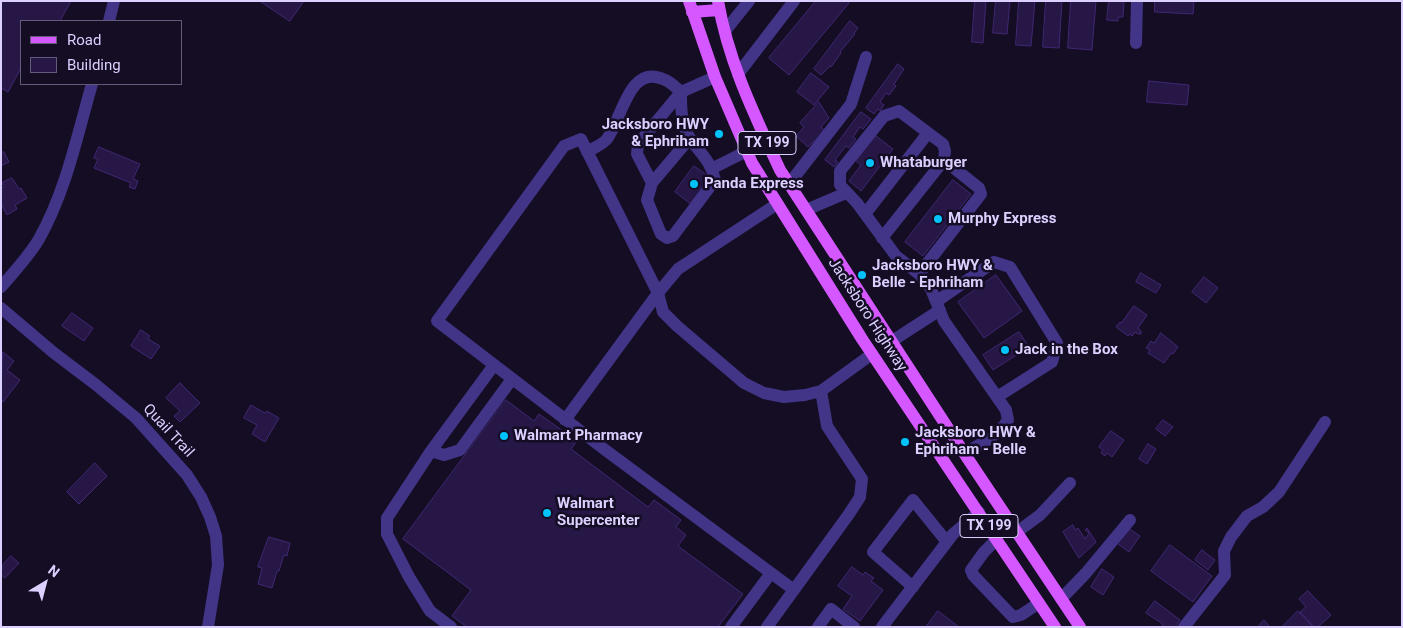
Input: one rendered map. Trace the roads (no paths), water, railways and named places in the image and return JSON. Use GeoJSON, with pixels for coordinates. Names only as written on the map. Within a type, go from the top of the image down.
{"type":"FeatureCollection","features":[{"type":"Feature","properties":{"kind":"main road","name":"Jacksboro Highway"},"geometry":{"type":"LineString","coordinates":[[719,5],[738,74],[756,120],[780,170],[1080,627]]}},
{"type":"Feature","properties":{"kind":"main road"},"geometry":{"type":"LineString","coordinates":[[691,7],[719,5]]}},
{"type":"Feature","properties":{"kind":"main road","name":"Jacksboro Highway"},"geometry":{"type":"LineString","coordinates":[[691,7],[715,78],[747,151],[777,204],[872,354],[1055,627]]}},
{"type":"Feature","properties":{"kind":"main road"},"geometry":{"type":"LineString","coordinates":[[872,354],[892,342]]}},
{"type":"Feature","properties":{"kind":"street"},"geometry":{"type":"LineString","coordinates":[[109,20],[114,1]]}},
{"type":"Feature","properties":{"kind":"street"},"geometry":{"type":"LineString","coordinates":[[725,31],[749,1]]}},
{"type":"Feature","properties":{"kind":"street"},"geometry":{"type":"LineString","coordinates":[[738,74],[794,1]]}},
{"type":"Feature","properties":{"kind":"street"},"geometry":{"type":"LineString","coordinates":[[1136,43],[1138,1]]}},
{"type":"Feature","properties":{"kind":"street"},"geometry":{"type":"LineString","coordinates":[[789,184],[851,104],[866,57]]}},
{"type":"Feature","properties":{"kind":"street"},"geometry":{"type":"LineString","coordinates":[[587,152],[606,140],[634,87],[641,78],[650,76],[665,80],[681,92]]}},
{"type":"Feature","properties":{"kind":"street"},"geometry":{"type":"LineString","coordinates":[[652,183],[637,154],[638,144],[681,92],[715,78]]}},
{"type":"Feature","properties":{"kind":"street"},"geometry":{"type":"LineString","coordinates":[[1,287],[38,240],[57,204],[92,85]]}},
{"type":"Feature","properties":{"kind":"street"},"geometry":{"type":"LineString","coordinates":[[681,92],[680,113],[690,138],[712,168],[715,180],[673,236],[668,238],[660,234],[647,200],[652,183],[690,138]]}},
{"type":"Feature","properties":{"kind":"street"},"geometry":{"type":"LineString","coordinates":[[882,238],[944,160],[945,151],[943,144],[899,111],[884,116],[840,171],[840,186],[857,203],[882,238],[896,256],[919,274],[931,289],[944,321],[1006,410],[1008,420],[1002,430],[964,453]]}},
{"type":"Feature","properties":{"kind":"street"},"geometry":{"type":"LineString","coordinates":[[865,214],[928,133]]}},
{"type":"Feature","properties":{"kind":"street"},"geometry":{"type":"LineString","coordinates":[[794,590],[565,420],[437,321],[564,146],[581,140],[658,293],[663,312],[744,383],[764,393],[784,397],[805,395],[820,391],[872,354]]}},
{"type":"Feature","properties":{"kind":"street"},"geometry":{"type":"LineString","coordinates":[[712,168],[747,151]]}},
{"type":"Feature","properties":{"kind":"street"},"geometry":{"type":"LineString","coordinates":[[919,274],[981,194],[979,188],[944,160]]}},
{"type":"Feature","properties":{"kind":"street"},"geometry":{"type":"LineString","coordinates":[[806,210],[846,193]]}},
{"type":"Feature","properties":{"kind":"street"},"geometry":{"type":"LineString","coordinates":[[565,420],[658,293],[678,269],[777,204]]}},
{"type":"Feature","properties":{"kind":"street"},"geometry":{"type":"LineString","coordinates":[[892,342],[994,262],[1010,267],[1058,343],[1052,362],[997,397]]}},
{"type":"Feature","properties":{"kind":"street","name":"Quail Trail"},"geometry":{"type":"LineString","coordinates":[[1,308],[136,418],[187,475],[201,497],[216,536],[218,565],[208,627]]}},
{"type":"Feature","properties":{"kind":"street"},"geometry":{"type":"LineString","coordinates":[[451,627],[430,611],[409,577],[387,534],[387,518],[431,451],[494,365]]}},
{"type":"Feature","properties":{"kind":"street"},"geometry":{"type":"LineString","coordinates":[[431,451],[444,454],[460,450],[512,379]]}},
{"type":"Feature","properties":{"kind":"street"},"geometry":{"type":"LineString","coordinates":[[767,627],[860,497],[862,479],[827,426],[820,391]]}},
{"type":"Feature","properties":{"kind":"street"},"geometry":{"type":"LineString","coordinates":[[1184,627],[1225,575],[1224,551],[1241,522],[1247,516],[1263,507],[1279,492],[1325,422]]}},
{"type":"Feature","properties":{"kind":"street"},"geometry":{"type":"LineString","coordinates":[[1017,532],[1040,514],[1070,483]]}},
{"type":"Feature","properties":{"kind":"street"},"geometry":{"type":"LineString","coordinates":[[913,587],[873,552],[913,500],[947,542]]}},
{"type":"Feature","properties":{"kind":"street"},"geometry":{"type":"LineString","coordinates":[[882,627],[953,534],[979,512]]}},
{"type":"Feature","properties":{"kind":"street"},"geometry":{"type":"LineString","coordinates":[[1061,599],[1086,573],[1130,520]]}},
{"type":"Feature","properties":{"kind":"street"},"geometry":{"type":"LineString","coordinates":[[997,539],[984,552],[971,570],[973,575],[1013,617],[1021,615],[1039,603]]}},
{"type":"Feature","properties":{"kind":"street"},"geometry":{"type":"LineString","coordinates":[[731,627],[771,573]]}},
{"type":"Feature","properties":{"kind":"street"},"geometry":{"type":"LineString","coordinates":[[818,627],[831,609],[854,627]]}},
{"type":"Feature","properties":{"kind":"place","name":"Jacksboro HWY & Ephriham"},"geometry":{"type":"Point","coordinates":[719,134]}},
{"type":"Feature","properties":{"kind":"place","name":"Whataburger"},"geometry":{"type":"Point","coordinates":[870,163]}},
{"type":"Feature","properties":{"kind":"place","name":"Panda Express"},"geometry":{"type":"Point","coordinates":[694,184]}},
{"type":"Feature","properties":{"kind":"place","name":"Murphy Express"},"geometry":{"type":"Point","coordinates":[938,219]}},
{"type":"Feature","properties":{"kind":"place","name":"Jacksboro HWY & Belle - Ephriham"},"geometry":{"type":"Point","coordinates":[862,275]}},
{"type":"Feature","properties":{"kind":"place","name":"Jack in the Box"},"geometry":{"type":"Point","coordinates":[1005,350]}},
{"type":"Feature","properties":{"kind":"place","name":"Walmart Pharmacy"},"geometry":{"type":"Point","coordinates":[504,436]}},
{"type":"Feature","properties":{"kind":"place","name":"Jacksboro HWY & Ephriham - Belle"},"geometry":{"type":"Point","coordinates":[905,442]}},
{"type":"Feature","properties":{"kind":"place","name":"Walmart Supercenter"},"geometry":{"type":"Point","coordinates":[547,513]}}]}
